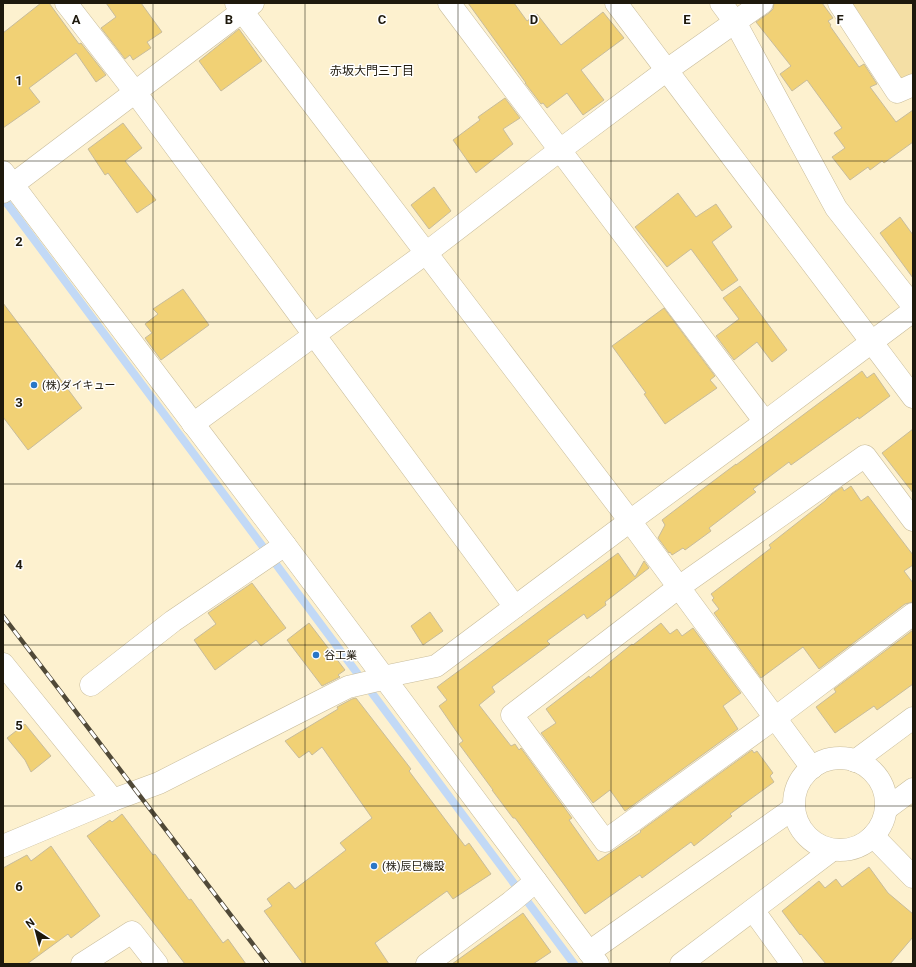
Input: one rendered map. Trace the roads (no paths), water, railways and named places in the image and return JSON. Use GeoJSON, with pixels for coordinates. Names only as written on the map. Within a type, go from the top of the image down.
{"type":"FeatureCollection","features":[{"type":"Feature","properties":{"kind":"street"},"geometry":{"type":"LineString","coordinates":[[66,3],[134,92],[515,607]]}},
{"type":"Feature","properties":{"kind":"street"},"geometry":{"type":"LineString","coordinates":[[450,3],[764,422]]}},
{"type":"Feature","properties":{"kind":"street"},"geometry":{"type":"LineString","coordinates":[[616,3],[913,397]]}},
{"type":"Feature","properties":{"kind":"street"},"geometry":{"type":"LineString","coordinates":[[721,3],[735,22],[836,208],[913,306]]}},
{"type":"Feature","properties":{"kind":"street"},"geometry":{"type":"LineString","coordinates":[[193,424],[426,253],[667,70],[762,3]]}},
{"type":"Feature","properties":{"kind":"street"},"geometry":{"type":"LineString","coordinates":[[839,3],[897,92],[913,85]]}},
{"type":"Feature","properties":{"kind":"street"},"geometry":{"type":"LineString","coordinates":[[794,808],[593,958],[534,883],[193,424],[7,184],[134,92],[244,6],[426,253],[630,521],[812,768]]}},
{"type":"Feature","properties":{"kind":"street"},"geometry":{"type":"LineString","coordinates":[[3,846],[113,800],[159,784],[348,687],[436,666],[913,311]]}},
{"type":"Feature","properties":{"kind":"street"},"geometry":{"type":"LineString","coordinates":[[913,520],[865,456],[679,587],[512,715],[605,841],[775,718],[913,614]]}},
{"type":"Feature","properties":{"kind":"street"},"geometry":{"type":"LineString","coordinates":[[91,685],[173,621],[283,547]]}},
{"type":"Feature","properties":{"kind":"street"},"geometry":{"type":"LineString","coordinates":[[3,664],[113,800]]}},
{"type":"Feature","properties":{"kind":"street"},"geometry":{"type":"LineString","coordinates":[[856,761],[913,718]]}},
{"type":"Feature","properties":{"kind":"street"},"geometry":{"type":"LineString","coordinates":[[840,758],[856,761],[869,768],[879,780],[885,793],[886,809],[882,824],[873,836],[861,845],[847,850],[832,850],[818,845],[806,835],[798,823],[794,808],[796,793],[802,779],[812,768],[825,761],[840,758]]}},
{"type":"Feature","properties":{"kind":"street"},"geometry":{"type":"LineString","coordinates":[[886,809],[913,789]]}},
{"type":"Feature","properties":{"kind":"street"},"geometry":{"type":"LineString","coordinates":[[873,836],[913,877]]}},
{"type":"Feature","properties":{"kind":"street"},"geometry":{"type":"LineString","coordinates":[[681,964],[832,850]]}},
{"type":"Feature","properties":{"kind":"street"},"geometry":{"type":"LineString","coordinates":[[427,964],[511,902],[534,883]]}},
{"type":"Feature","properties":{"kind":"street"},"geometry":{"type":"LineString","coordinates":[[753,910],[792,964]]}},
{"type":"Feature","properties":{"kind":"street"},"geometry":{"type":"LineString","coordinates":[[82,964],[132,932],[157,964]]}},
{"type":"Feature","properties":{"kind":"waterway"},"geometry":{"type":"LineString","coordinates":[[3,198],[574,964]]}},
{"type":"Feature","properties":{"kind":"railway"},"geometry":{"type":"LineString","coordinates":[[3,616],[268,964]]}},
{"type":"Feature","properties":{"kind":"place","name":"(株)ダイキュー"},"geometry":{"type":"Point","coordinates":[34,385]}},
{"type":"Feature","properties":{"kind":"place","name":"谷工業"},"geometry":{"type":"Point","coordinates":[316,655]}},
{"type":"Feature","properties":{"kind":"place","name":"(株)辰巳機設"},"geometry":{"type":"Point","coordinates":[374,866]}},
{"type":"Feature","properties":{"kind":"district","name":"赤坂大門三丁目"},"geometry":{"type":"Point","coordinates":[372,71]}}]}
